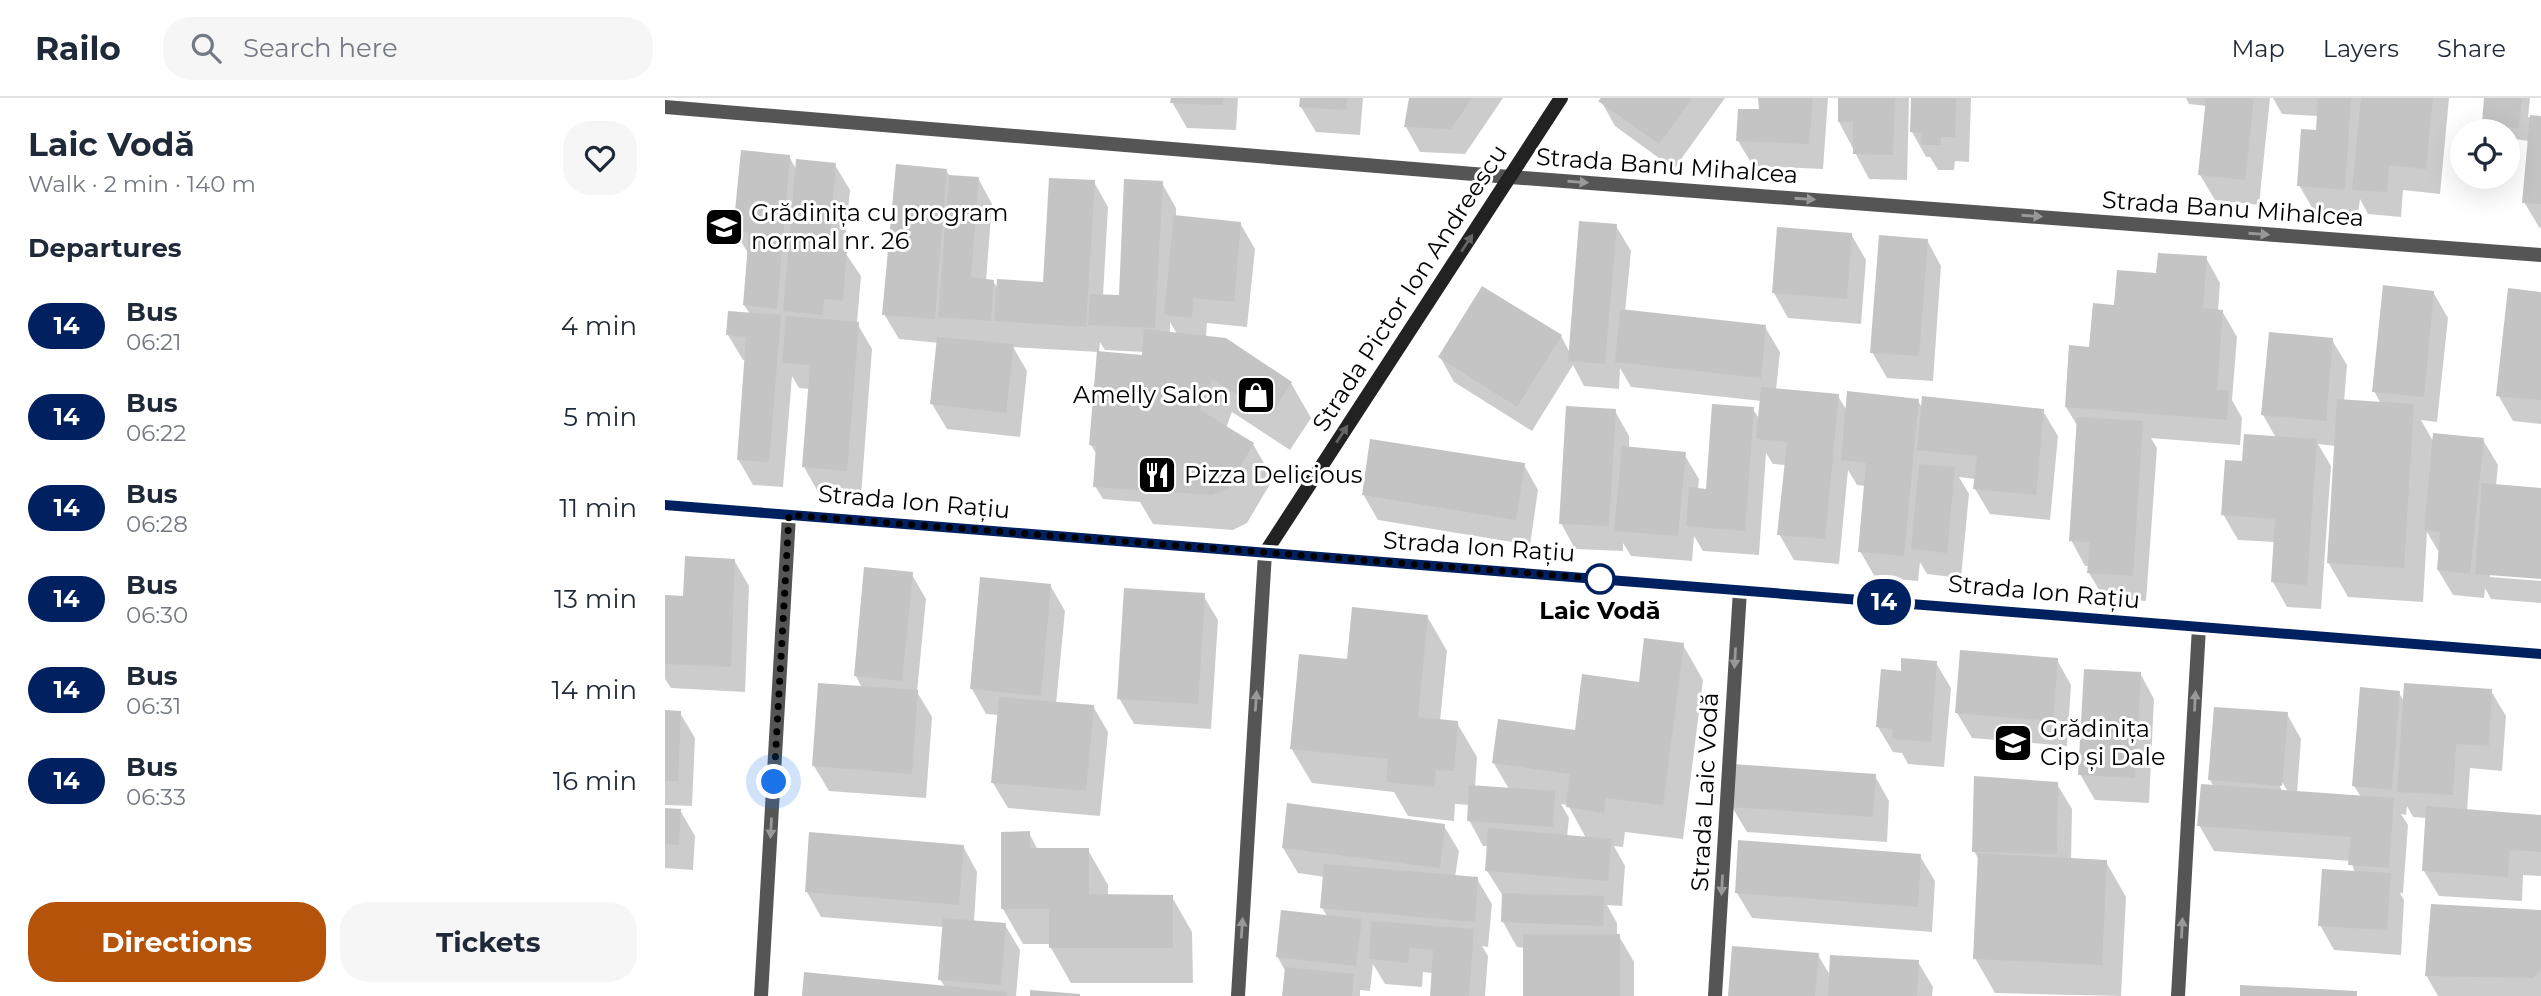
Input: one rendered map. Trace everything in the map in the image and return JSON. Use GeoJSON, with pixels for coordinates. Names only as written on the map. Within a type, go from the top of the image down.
{"type":"FeatureCollection","features":[{"type":"Feature","properties":{"kind":"street","name":"Strada Pictor Ion Andreescu"},"geometry":{"type":"LineString","coordinates":[[1238,996],[1265,553],[1561,98]]}},
{"type":"Feature","properties":{"kind":"street","name":"Strada Banu Mihalcea"},"geometry":{"type":"LineString","coordinates":[[665,107],[1510,177],[2541,255]]}},
{"type":"Feature","properties":{"kind":"street","name":"Strada Ion Rațiu"},"geometry":{"type":"LineString","coordinates":[[665,505],[2541,653]]}},
{"type":"Feature","properties":{"kind":"street"},"geometry":{"type":"LineString","coordinates":[[761,996],[789,515]]}},
{"type":"Feature","properties":{"kind":"street","name":"Strada Laic Vodă"},"geometry":{"type":"LineString","coordinates":[[1715,996],[1739,590]]}},
{"type":"Feature","properties":{"kind":"street"},"geometry":{"type":"LineString","coordinates":[[2178,996],[2199,627]]}},
{"type":"Feature","properties":{"kind":"building"},"geometry":{"type":"Polygon","coordinates":[[[1171,98],[1223,98],[1222,105],[1170,103],[1171,98]]]}},
{"type":"Feature","properties":{"kind":"building"},"geometry":{"type":"Polygon","coordinates":[[[1300,98],[1347,98],[1346,110],[1299,107],[1300,98]]]}},
{"type":"Feature","properties":{"kind":"building"},"geometry":{"type":"Polygon","coordinates":[[[1409,98],[1472,98],[1451,129],[1404,127],[1409,98]]]}},
{"type":"Feature","properties":{"kind":"building"},"geometry":{"type":"Polygon","coordinates":[[[1601,98],[1692,98],[1659,144],[1598,101],[1601,98]]]}},
{"type":"Feature","properties":{"kind":"building"},"geometry":{"type":"Polygon","coordinates":[[[1758,98],[1813,98],[1809,144],[1736,141],[1738,109],[1759,109],[1758,98]]]}},
{"type":"Feature","properties":{"kind":"building"},"geometry":{"type":"Polygon","coordinates":[[[1838,98],[1895,98],[1893,155],[1853,154],[1853,122],[1838,122],[1838,98]]]}},
{"type":"Feature","properties":{"kind":"building"},"geometry":{"type":"Polygon","coordinates":[[[1911,98],[1956,98],[1955,137],[1941,137],[1941,145],[1921,145],[1922,133],[1910,132],[1911,98]]]}},
{"type":"Feature","properties":{"kind":"building"},"geometry":{"type":"Polygon","coordinates":[[[2206,98],[2254,98],[2245,180],[2198,175],[2206,98]]]}},
{"type":"Feature","properties":{"kind":"building"},"geometry":{"type":"Polygon","coordinates":[[[2318,98],[2351,98],[2345,190],[2297,186],[2301,129],[2316,130],[2318,98]]]}},
{"type":"Feature","properties":{"kind":"building"},"geometry":{"type":"Polygon","coordinates":[[[2361,98],[2433,98],[2426,169],[2389,165],[2387,192],[2352,190],[2361,98]]]}},
{"type":"Feature","properties":{"kind":"building"},"geometry":{"type":"Polygon","coordinates":[[[2484,98],[2522,98],[2520,119],[2482,119],[2484,98]]]}},
{"type":"Feature","properties":{"kind":"building"},"geometry":{"type":"Polygon","coordinates":[[[2530,115],[2541,116],[2541,204],[2522,203],[2530,115]]]}},
{"type":"Feature","properties":{"kind":"building"},"geometry":{"type":"Polygon","coordinates":[[[741,150],[790,155],[777,309],[743,305],[749,232],[733,231],[741,150]]]}},
{"type":"Feature","properties":{"kind":"building"},"geometry":{"type":"Polygon","coordinates":[[[796,159],[836,163],[829,247],[847,249],[843,301],[824,299],[823,315],[783,311],[796,159]]]}},
{"type":"Feature","properties":{"kind":"building"},"geometry":{"type":"Polygon","coordinates":[[[896,164],[947,169],[935,319],[882,315],[896,164]]]}},
{"type":"Feature","properties":{"kind":"building"},"geometry":{"type":"Polygon","coordinates":[[[949,175],[979,177],[971,277],[994,280],[991,321],[938,317],[949,175]]]}},
{"type":"Feature","properties":{"kind":"building"},"geometry":{"type":"Polygon","coordinates":[[[1049,178],[1095,180],[1086,327],[994,321],[997,279],[1043,282],[1049,178]]]}},
{"type":"Feature","properties":{"kind":"building"},"geometry":{"type":"Polygon","coordinates":[[[1124,179],[1163,181],[1155,328],[1088,325],[1090,294],[1119,295],[1124,179]]]}},
{"type":"Feature","properties":{"kind":"building"},"geometry":{"type":"Polygon","coordinates":[[[1174,215],[1241,222],[1234,302],[1193,298],[1192,318],[1164,315],[1174,215]]]}},
{"type":"Feature","properties":{"kind":"building"},"geometry":{"type":"Polygon","coordinates":[[[1579,221],[1617,224],[1605,364],[1568,361],[1579,221]]]}},
{"type":"Feature","properties":{"kind":"building"},"geometry":{"type":"Polygon","coordinates":[[[1777,227],[1852,233],[1847,299],[1772,293],[1777,227]]]}},
{"type":"Feature","properties":{"kind":"building"},"geometry":{"type":"Polygon","coordinates":[[[1879,235],[1928,239],[1919,356],[1870,353],[1879,235]]]}},
{"type":"Feature","properties":{"kind":"building"},"geometry":{"type":"Polygon","coordinates":[[[2158,253],[2207,256],[2203,308],[2223,310],[2217,390],[2229,391],[2227,420],[2065,407],[2069,345],[2089,347],[2093,303],[2114,305],[2117,270],[2156,273],[2158,253]]]}},
{"type":"Feature","properties":{"kind":"building"},"geometry":{"type":"Polygon","coordinates":[[[2383,285],[2434,291],[2424,397],[2372,392],[2383,285]]]}},
{"type":"Feature","properties":{"kind":"building"},"geometry":{"type":"Polygon","coordinates":[[[1482,286],[1562,335],[1517,407],[1438,357],[1482,286]]]}},
{"type":"Feature","properties":{"kind":"building"},"geometry":{"type":"Polygon","coordinates":[[[2508,288],[2541,292],[2541,400],[2496,396],[2508,288]]]}},
{"type":"Feature","properties":{"kind":"building"},"geometry":{"type":"Polygon","coordinates":[[[1620,309],[1766,325],[1761,378],[1615,362],[1620,309]]]}},
{"type":"Feature","properties":{"kind":"building"},"geometry":{"type":"Polygon","coordinates":[[[728,311],[781,315],[769,462],[737,460],[746,337],[726,335],[728,311]]]}},
{"type":"Feature","properties":{"kind":"building"},"geometry":{"type":"Polygon","coordinates":[[[786,316],[859,322],[847,471],[802,467],[810,365],[782,363],[786,316]]]}},
{"type":"Feature","properties":{"kind":"building"},"geometry":{"type":"Polygon","coordinates":[[[1144,329],[1226,338],[1292,382],[1270,416],[1212,379],[1200,410],[1254,443],[1228,488],[1212,495],[1093,487],[1096,446],[1089,445],[1097,351],[1142,355],[1144,329]]]}},
{"type":"Feature","properties":{"kind":"building"},"geometry":{"type":"Polygon","coordinates":[[[2269,332],[2333,338],[2326,421],[2261,415],[2269,332]]]}},
{"type":"Feature","properties":{"kind":"building"},"geometry":{"type":"Polygon","coordinates":[[[937,337],[1014,344],[1006,413],[930,404],[937,337]]]}},
{"type":"Feature","properties":{"kind":"building"},"geometry":{"type":"Polygon","coordinates":[[[1761,387],[1839,394],[1825,539],[1777,535],[1787,442],[1756,439],[1761,387]]]}},
{"type":"Feature","properties":{"kind":"building"},"geometry":{"type":"Polygon","coordinates":[[[1847,391],[1919,399],[1904,556],[1858,552],[1866,463],[1841,460],[1847,391]]]}},
{"type":"Feature","properties":{"kind":"building"},"geometry":{"type":"Polygon","coordinates":[[[1922,396],[2044,409],[2036,495],[1973,489],[1977,456],[1917,450],[1922,396]]]}},
{"type":"Feature","properties":{"kind":"building"},"geometry":{"type":"Polygon","coordinates":[[[2337,399],[2414,404],[2404,568],[2327,563],[2337,399]]]}},
{"type":"Feature","properties":{"kind":"building"},"geometry":{"type":"Polygon","coordinates":[[[1712,404],[1754,407],[1745,531],[1686,526],[1689,487],[1706,489],[1712,404]]]}},
{"type":"Feature","properties":{"kind":"building"},"geometry":{"type":"Polygon","coordinates":[[[1566,406],[1616,409],[1609,526],[1559,524],[1566,406]]]}},
{"type":"Feature","properties":{"kind":"building"},"geometry":{"type":"Polygon","coordinates":[[[2077,417],[2143,421],[2133,576],[2087,573],[2090,542],[2069,541],[2077,417]]]}},
{"type":"Feature","properties":{"kind":"building"},"geometry":{"type":"Polygon","coordinates":[[[2433,433],[2484,438],[2470,574],[2437,570],[2440,532],[2424,530],[2433,433]]]}},
{"type":"Feature","properties":{"kind":"building"},"geometry":{"type":"Polygon","coordinates":[[[2244,434],[2317,439],[2307,585],[2271,582],[2275,519],[2221,515],[2225,460],[2242,461],[2244,434]]]}},
{"type":"Feature","properties":{"kind":"building"},"geometry":{"type":"Polygon","coordinates":[[[1370,439],[1525,463],[1516,520],[1362,495],[1370,439]]]}},
{"type":"Feature","properties":{"kind":"building"},"geometry":{"type":"Polygon","coordinates":[[[1622,446],[1686,452],[1678,536],[1614,531],[1622,446]]]}},
{"type":"Feature","properties":{"kind":"building"},"geometry":{"type":"Polygon","coordinates":[[[1919,464],[1955,467],[1947,553],[1911,549],[1919,464]]]}},
{"type":"Feature","properties":{"kind":"building"},"geometry":{"type":"Polygon","coordinates":[[[2482,483],[2541,488],[2541,579],[2475,574],[2482,483]]]}},
{"type":"Feature","properties":{"kind":"building"},"geometry":{"type":"Polygon","coordinates":[[[685,556],[735,559],[731,667],[665,664],[665,595],[683,596],[685,556]]]}},
{"type":"Feature","properties":{"kind":"building"},"geometry":{"type":"Polygon","coordinates":[[[864,567],[913,572],[902,681],[854,676],[864,567]]]}},
{"type":"Feature","properties":{"kind":"building"},"geometry":{"type":"Polygon","coordinates":[[[980,577],[1051,584],[1041,696],[970,689],[980,577]]]}},
{"type":"Feature","properties":{"kind":"building"},"geometry":{"type":"Polygon","coordinates":[[[1124,588],[1205,593],[1198,704],[1117,699],[1124,588]]]}},
{"type":"Feature","properties":{"kind":"building"},"geometry":{"type":"Polygon","coordinates":[[[1352,607],[1428,615],[1418,717],[1458,721],[1454,771],[1436,770],[1434,787],[1386,782],[1388,759],[1290,749],[1299,654],[1347,659],[1352,607]]]}},
{"type":"Feature","properties":{"kind":"building"},"geometry":{"type":"Polygon","coordinates":[[[1644,638],[1684,643],[1663,805],[1606,798],[1604,813],[1566,807],[1570,774],[1492,763],[1498,719],[1575,730],[1582,674],[1639,682],[1644,638]]]}},
{"type":"Feature","properties":{"kind":"building"},"geometry":{"type":"Polygon","coordinates":[[[1960,650],[2058,658],[2053,721],[1955,713],[1960,650]]]}},
{"type":"Feature","properties":{"kind":"building"},"geometry":{"type":"Polygon","coordinates":[[[1901,658],[1937,661],[1931,742],[1892,739],[1893,729],[1876,727],[1881,669],[1901,671],[1901,658]]]}},
{"type":"Feature","properties":{"kind":"building"},"geometry":{"type":"Polygon","coordinates":[[[2084,669],[2141,672],[2135,778],[2078,775],[2084,669]]]}},
{"type":"Feature","properties":{"kind":"building"},"geometry":{"type":"Polygon","coordinates":[[[818,683],[918,690],[912,774],[812,766],[818,683]]]}},
{"type":"Feature","properties":{"kind":"building"},"geometry":{"type":"Polygon","coordinates":[[[2404,683],[2492,689],[2489,746],[2456,744],[2453,795],[2397,792],[2404,683]]]}},
{"type":"Feature","properties":{"kind":"building"},"geometry":{"type":"Polygon","coordinates":[[[2360,687],[2400,691],[2392,790],[2352,786],[2360,687]]]}},
{"type":"Feature","properties":{"kind":"building"},"geometry":{"type":"Polygon","coordinates":[[[999,697],[1094,705],[1086,791],[991,783],[999,697]]]}},
{"type":"Feature","properties":{"kind":"building"},"geometry":{"type":"Polygon","coordinates":[[[2214,707],[2288,712],[2282,786],[2208,780],[2214,707]]]}},
{"type":"Feature","properties":{"kind":"building"},"geometry":{"type":"Polygon","coordinates":[[[665,710],[681,711],[678,781],[665,781],[665,710]]]}},
{"type":"Feature","properties":{"kind":"building"},"geometry":{"type":"Polygon","coordinates":[[[1733,764],[1876,774],[1873,817],[1730,807],[1733,764]]]}},
{"type":"Feature","properties":{"kind":"building"},"geometry":{"type":"Polygon","coordinates":[[[1974,776],[2058,782],[2057,854],[1972,852],[1974,776]]]}},
{"type":"Feature","properties":{"kind":"building"},"geometry":{"type":"Polygon","coordinates":[[[2201,784],[2394,798],[2389,868],[2348,865],[2351,837],[2197,826],[2201,784]]]}},
{"type":"Feature","properties":{"kind":"building"},"geometry":{"type":"Polygon","coordinates":[[[1469,785],[1555,791],[1553,827],[1467,821],[1469,785]]]}},
{"type":"Feature","properties":{"kind":"building"},"geometry":{"type":"Polygon","coordinates":[[[1287,803],[1445,824],[1440,868],[1282,848],[1287,803]]]}},
{"type":"Feature","properties":{"kind":"building"},"geometry":{"type":"Polygon","coordinates":[[[2426,806],[2541,815],[2541,852],[2510,850],[2508,877],[2422,871],[2426,806]]]}},
{"type":"Feature","properties":{"kind":"building"},"geometry":{"type":"Polygon","coordinates":[[[665,808],[681,809],[679,845],[665,844],[665,808]]]}},
{"type":"Feature","properties":{"kind":"building"},"geometry":{"type":"Polygon","coordinates":[[[1488,828],[1612,839],[1608,881],[1485,871],[1488,828]]]}},
{"type":"Feature","properties":{"kind":"building"},"geometry":{"type":"Polygon","coordinates":[[[1030,831],[1030,848],[1089,848],[1089,894],[1173,895],[1173,948],[1049,948],[1049,909],[1001,909],[1001,832],[1030,831]]]}},
{"type":"Feature","properties":{"kind":"building"},"geometry":{"type":"Polygon","coordinates":[[[809,832],[964,845],[959,905],[805,892],[809,832]]]}},
{"type":"Feature","properties":{"kind":"building"},"geometry":{"type":"Polygon","coordinates":[[[1738,840],[1921,854],[1918,907],[1735,893],[1738,840]]]}},
{"type":"Feature","properties":{"kind":"building"},"geometry":{"type":"Polygon","coordinates":[[[1978,853],[2107,860],[2102,965],[1973,959],[1978,853]]]}},
{"type":"Feature","properties":{"kind":"building"},"geometry":{"type":"Polygon","coordinates":[[[1324,864],[1478,877],[1475,922],[1320,908],[1324,864]]]}},
{"type":"Feature","properties":{"kind":"building"},"geometry":{"type":"Polygon","coordinates":[[[2322,869],[2391,873],[2387,930],[2318,926],[2322,869]]]}},
{"type":"Feature","properties":{"kind":"building"},"geometry":{"type":"Polygon","coordinates":[[[1502,893],[1604,896],[1603,926],[1501,922],[1502,893]]]}},
{"type":"Feature","properties":{"kind":"building"},"geometry":{"type":"Polygon","coordinates":[[[2431,904],[2541,910],[2541,971],[2533,978],[2425,976],[2431,904]]]}},
{"type":"Feature","properties":{"kind":"building"},"geometry":{"type":"Polygon","coordinates":[[[1281,910],[1362,919],[1356,966],[1276,957],[1281,910]]]}},
{"type":"Feature","properties":{"kind":"building"},"geometry":{"type":"Polygon","coordinates":[[[943,918],[1006,923],[1001,985],[938,980],[943,918]]]}},
{"type":"Feature","properties":{"kind":"building"},"geometry":{"type":"Polygon","coordinates":[[[1371,921],[1474,929],[1469,996],[1430,996],[1433,950],[1409,948],[1408,963],[1369,959],[1371,921]]]}},
{"type":"Feature","properties":{"kind":"building"},"geometry":{"type":"Polygon","coordinates":[[[1523,934],[1620,934],[1620,996],[1523,996],[1523,934]]]}},
{"type":"Feature","properties":{"kind":"building"},"geometry":{"type":"Polygon","coordinates":[[[1732,946],[1819,953],[1815,996],[1728,996],[1732,946]]]}},
{"type":"Feature","properties":{"kind":"building"},"geometry":{"type":"Polygon","coordinates":[[[1830,955],[1919,960],[1917,996],[1828,996],[1830,955]]]}},
{"type":"Feature","properties":{"kind":"building"},"geometry":{"type":"Polygon","coordinates":[[[1285,967],[1354,974],[1352,996],[1282,996],[1285,967]]]}},
{"type":"Feature","properties":{"kind":"building"},"geometry":{"type":"Polygon","coordinates":[[[804,972],[1008,992],[1007,996],[802,996],[804,972]]]}},
{"type":"Feature","properties":{"kind":"building"},"geometry":{"type":"Polygon","coordinates":[[[2240,985],[2357,991],[2357,996],[2240,996],[2240,985]]]}},
{"type":"Feature","properties":{"kind":"building"},"geometry":{"type":"Polygon","coordinates":[[[1030,990],[1080,994],[1080,996],[1030,996],[1030,990]]]}},
{"type":"Feature","properties":{"kind":"bus line","name":"14"},"geometry":{"type":"LineString","coordinates":[[665,505],[2541,654]]}},
{"type":"Feature","properties":{"kind":"place","name":"Grădinița cu program normal nr. 26"},"geometry":{"type":"Point","coordinates":[724,227]}},
{"type":"Feature","properties":{"kind":"place","name":"Amelly Salon"},"geometry":{"type":"Point","coordinates":[1256,395]}},
{"type":"Feature","properties":{"kind":"place","name":"Pizza Delicious"},"geometry":{"type":"Point","coordinates":[1157,475]}},
{"type":"Feature","properties":{"kind":"place","name":"Laic Vodă"},"geometry":{"type":"Point","coordinates":[1600,579]}},
{"type":"Feature","properties":{"kind":"place","name":"Grădinița Cip și Dale"},"geometry":{"type":"Point","coordinates":[2013,743]}},
{"type":"Feature","properties":{"kind":"route"},"geometry":{"type":"LineString","coordinates":[[774,782],[789,515],[1603,579],[1600,579]]}}]}
